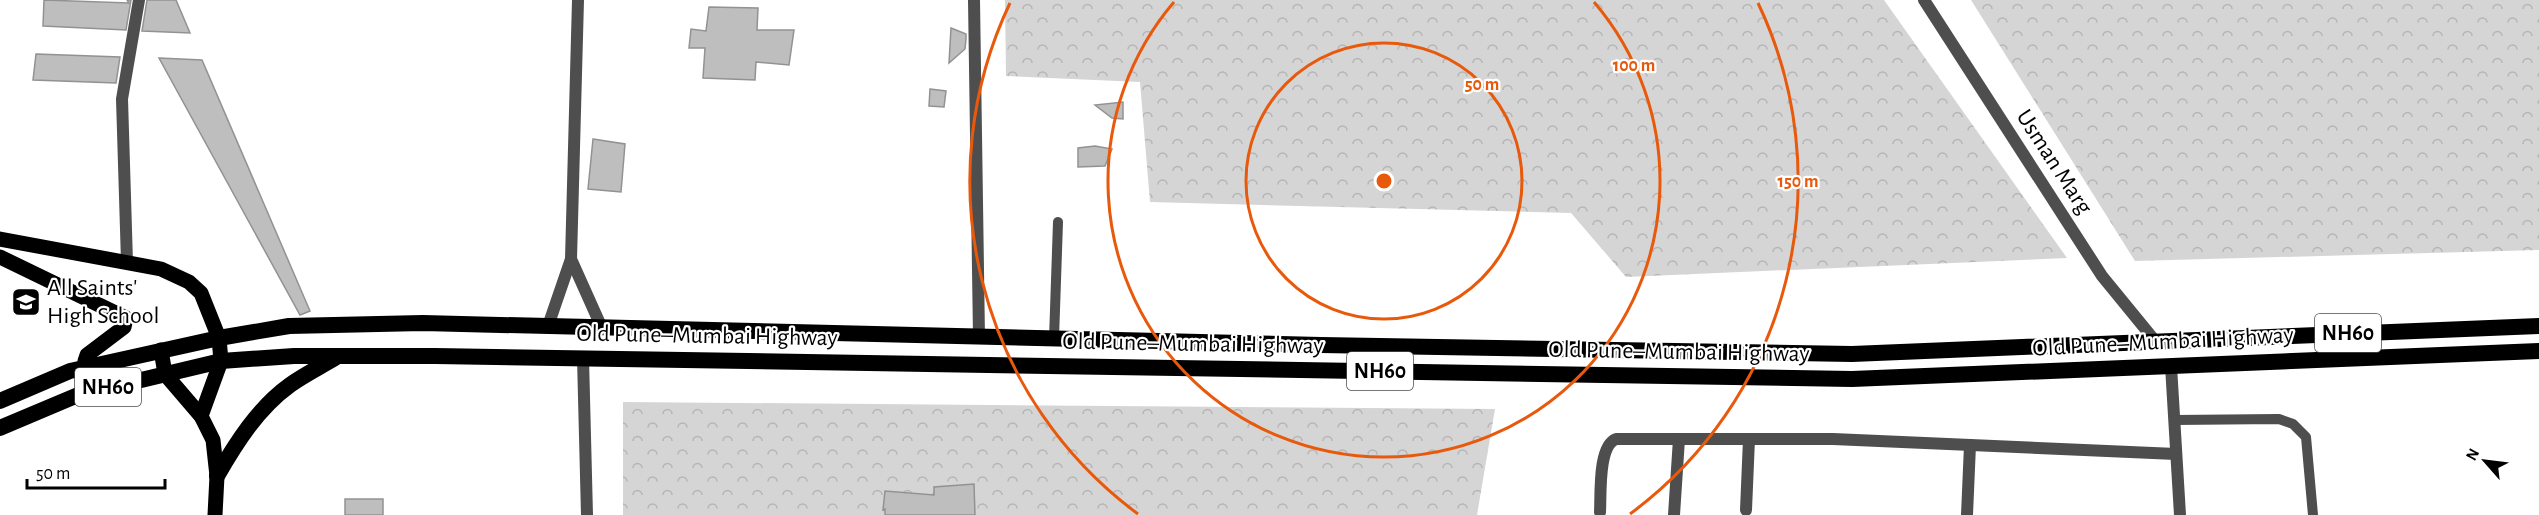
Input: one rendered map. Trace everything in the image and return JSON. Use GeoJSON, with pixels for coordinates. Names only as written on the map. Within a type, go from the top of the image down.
{"type":"FeatureCollection","features":[{"type":"Feature","properties":{"kind":"highway","name":"Old Pune–Mumbai Highway"},"geometry":{"type":"LineString","coordinates":[[0,401],[70,371],[219,338],[290,326],[423,323],[601,326],[1054,339],[1852,354],[2539,326]]}},
{"type":"Feature","properties":{"kind":"highway","name":"Old Pune–Mumbai Highway"},"geometry":{"type":"LineString","coordinates":[[0,428],[92,391],[221,361],[294,356],[583,358],[1852,379],[2539,351]]}},
{"type":"Feature","properties":{"kind":"highway"},"geometry":{"type":"LineString","coordinates":[[217,476],[246,430],[269,404],[289,386],[335,358]]}},
{"type":"Feature","properties":{"kind":"main road"},"geometry":{"type":"LineString","coordinates":[[0,239],[161,269],[189,282],[201,293],[219,338],[221,361],[201,416]]}},
{"type":"Feature","properties":{"kind":"main road"},"geometry":{"type":"LineString","coordinates":[[0,257],[126,318],[124,327],[87,355],[92,391]]}},
{"type":"Feature","properties":{"kind":"main road"},"geometry":{"type":"LineString","coordinates":[[161,350],[165,374],[201,416],[213,440],[217,476],[215,515]]}},
{"type":"Feature","properties":{"kind":"street"},"geometry":{"type":"LineString","coordinates":[[127,262],[123,99],[140,0]]}},
{"type":"Feature","properties":{"kind":"street"},"geometry":{"type":"LineString","coordinates":[[548,326],[571,259],[578,0]]}},
{"type":"Feature","properties":{"kind":"street"},"geometry":{"type":"LineString","coordinates":[[974,0],[979,337]]}},
{"type":"Feature","properties":{"kind":"street","name":"Usman Marg"},"geometry":{"type":"LineString","coordinates":[[1924,0],[2102,276],[2156,342]]}},
{"type":"Feature","properties":{"kind":"street"},"geometry":{"type":"LineString","coordinates":[[571,259],[601,326]]}},
{"type":"Feature","properties":{"kind":"street"},"geometry":{"type":"LineString","coordinates":[[583,358],[587,515]]}},
{"type":"Feature","properties":{"kind":"street"},"geometry":{"type":"LineString","coordinates":[[2171,366],[2180,515]]}},
{"type":"Feature","properties":{"kind":"street"},"geometry":{"type":"LineString","coordinates":[[1600,512],[1604,452],[1611,441],[1616,439],[1833,438],[2176,454]]}},
{"type":"Feature","properties":{"kind":"street"},"geometry":{"type":"LineString","coordinates":[[1674,515],[1678,439]]}},
{"type":"Feature","properties":{"kind":"street"},"geometry":{"type":"LineString","coordinates":[[1746,510],[1749,439]]}},
{"type":"Feature","properties":{"kind":"street"},"geometry":{"type":"LineString","coordinates":[[1967,515],[1970,445]]}},
{"type":"Feature","properties":{"kind":"lane"},"geometry":{"type":"LineString","coordinates":[[1054,339],[1058,222]]}},
{"type":"Feature","properties":{"kind":"lane"},"geometry":{"type":"LineString","coordinates":[[2174,420],[2279,419],[2293,424],[2306,437],[2313,515]]}},
{"type":"Feature","properties":{"kind":"green space"},"geometry":{"type":"Polygon","coordinates":[[[1005,0],[1884,0],[2067,258],[1626,277],[1571,213],[1150,202],[1140,82],[1006,76],[1005,0]]]}},
{"type":"Feature","properties":{"kind":"green space"},"geometry":{"type":"Polygon","coordinates":[[[1971,0],[2539,0],[2539,250],[2135,261],[1971,0]]]}},
{"type":"Feature","properties":{"kind":"green space"},"geometry":{"type":"Polygon","coordinates":[[[623,402],[1495,409],[1477,515],[623,515],[623,402]]]}},
{"type":"Feature","properties":{"kind":"building"},"geometry":{"type":"Polygon","coordinates":[[[44,0],[129,3],[127,0],[131,0],[126,30],[43,26],[44,0]]]}},
{"type":"Feature","properties":{"kind":"building"},"geometry":{"type":"Polygon","coordinates":[[[147,0],[176,0],[190,33],[142,31],[147,0]]]}},
{"type":"Feature","properties":{"kind":"building"},"geometry":{"type":"Polygon","coordinates":[[[709,7],[758,8],[757,30],[794,30],[789,65],[756,62],[755,80],[703,78],[705,48],[689,48],[691,29],[706,31],[709,7]]]}},
{"type":"Feature","properties":{"kind":"building"},"geometry":{"type":"Polygon","coordinates":[[[951,28],[966,34],[966,39],[965,49],[949,63],[951,28]]]}},
{"type":"Feature","properties":{"kind":"building"},"geometry":{"type":"Polygon","coordinates":[[[36,54],[120,57],[116,83],[33,80],[36,54]]]}},
{"type":"Feature","properties":{"kind":"building"},"geometry":{"type":"Polygon","coordinates":[[[159,58],[202,60],[310,311],[300,315],[159,58]]]}},
{"type":"Feature","properties":{"kind":"building"},"geometry":{"type":"Polygon","coordinates":[[[930,89],[946,91],[944,107],[929,106],[930,89]]]}},
{"type":"Feature","properties":{"kind":"building"},"geometry":{"type":"Polygon","coordinates":[[[1123,102],[1123,119],[1112,118],[1095,105],[1123,102]]]}},
{"type":"Feature","properties":{"kind":"building"},"geometry":{"type":"Polygon","coordinates":[[[593,139],[625,144],[621,192],[588,189],[593,139]]]}},
{"type":"Feature","properties":{"kind":"building"},"geometry":{"type":"Polygon","coordinates":[[[1095,146],[1112,149],[1105,166],[1078,167],[1078,148],[1095,146]]]}},
{"type":"Feature","properties":{"kind":"building"},"geometry":{"type":"Polygon","coordinates":[[[974,484],[975,515],[885,515],[885,509],[883,510],[885,491],[934,495],[934,487],[974,484]]]}},
{"type":"Feature","properties":{"kind":"building"},"geometry":{"type":"Polygon","coordinates":[[[345,499],[383,499],[383,515],[345,515],[345,499]]]}},
{"type":"Feature","properties":{"kind":"place","name":"All Saints' High School"},"geometry":{"type":"Point","coordinates":[26,302]}}]}
